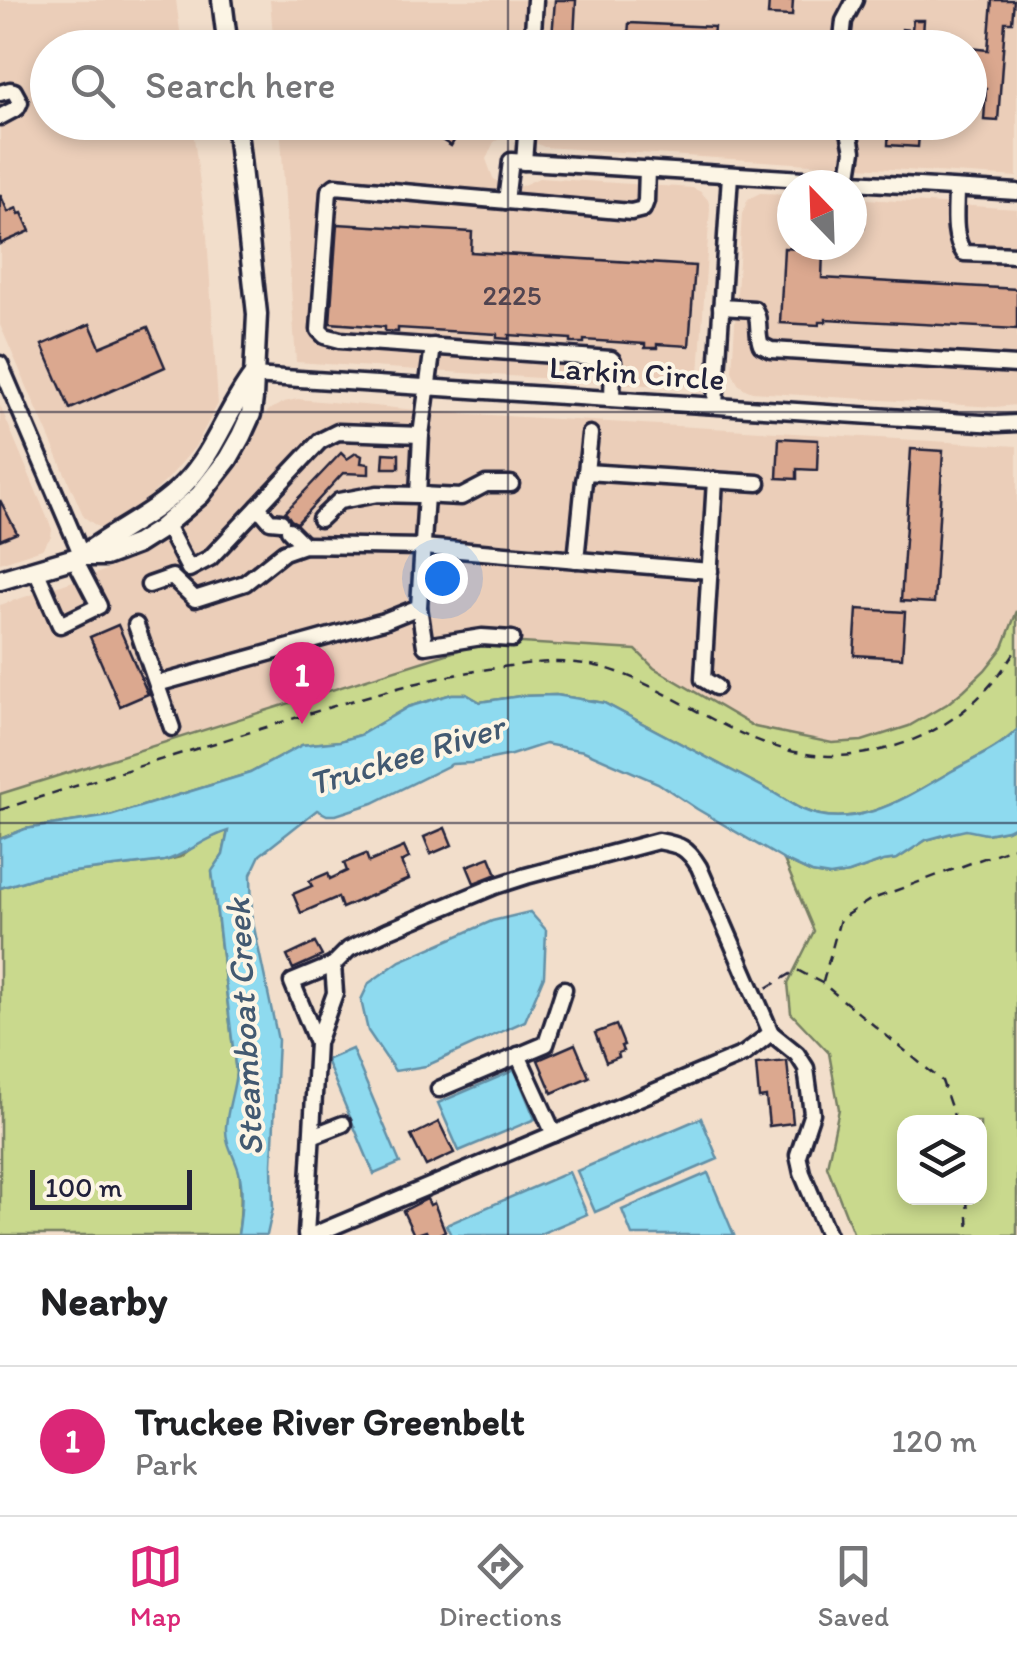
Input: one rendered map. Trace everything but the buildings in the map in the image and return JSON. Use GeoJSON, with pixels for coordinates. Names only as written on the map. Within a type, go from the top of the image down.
{"type":"FeatureCollection","features":[{"type":"Feature","properties":{"kind":"main road"},"geometry":{"type":"LineString","coordinates":[[222,0],[226,30]]}},
{"type":"Feature","properties":{"kind":"main road"},"geometry":{"type":"LineString","coordinates":[[0,580],[78,557],[119,552],[166,525],[200,495],[228,459],[251,414],[257,314],[238,140]]}},
{"type":"Feature","properties":{"kind":"main road"},"geometry":{"type":"LineString","coordinates":[[78,557],[147,516],[187,481],[212,448],[253,376]]}},
{"type":"Feature","properties":{"kind":"street"},"geometry":{"type":"LineString","coordinates":[[533,30],[535,0]]}},
{"type":"Feature","properties":{"kind":"street"},"geometry":{"type":"LineString","coordinates":[[843,30],[855,0]]}},
{"type":"Feature","properties":{"kind":"street"},"geometry":{"type":"LineString","coordinates":[[0,93],[14,91],[20,102],[17,108],[0,116]]}},
{"type":"Feature","properties":{"kind":"street"},"geometry":{"type":"LineString","coordinates":[[506,201],[523,140]]}},
{"type":"Feature","properties":{"kind":"street"},"geometry":{"type":"LineString","coordinates":[[850,170],[854,151],[851,140]]}},
{"type":"Feature","properties":{"kind":"street"},"geometry":{"type":"LineString","coordinates":[[518,161],[777,177]]}},
{"type":"Feature","properties":{"kind":"street"},"geometry":{"type":"LineString","coordinates":[[612,399],[611,358],[325,336],[319,330],[329,191],[335,186],[631,212],[643,209],[646,201],[647,169]]}},
{"type":"Feature","properties":{"kind":"street"},"geometry":{"type":"LineString","coordinates":[[715,405],[730,174]]}},
{"type":"Feature","properties":{"kind":"street"},"geometry":{"type":"LineString","coordinates":[[867,183],[1017,192]]}},
{"type":"Feature","properties":{"kind":"street"},"geometry":{"type":"LineString","coordinates":[[956,189],[957,240],[964,253],[1017,255]]}},
{"type":"Feature","properties":{"kind":"street"},"geometry":{"type":"LineString","coordinates":[[721,307],[754,309],[758,315],[757,337],[761,346],[772,350],[1017,365]]}},
{"type":"Feature","properties":{"kind":"street"},"geometry":{"type":"LineString","coordinates":[[433,346],[422,435],[419,607],[424,646],[482,637],[512,638]]}},
{"type":"Feature","properties":{"kind":"street"},"geometry":{"type":"LineString","coordinates":[[0,364],[99,606],[60,625],[36,570]]}},
{"type":"Feature","properties":{"kind":"street","name":"Larkin Circle"},"geometry":{"type":"LineString","coordinates":[[253,376],[1017,423]]}},
{"type":"Feature","properties":{"kind":"street"},"geometry":{"type":"LineString","coordinates":[[166,525],[189,569],[210,558],[320,441],[338,432],[422,435]]}},
{"type":"Feature","properties":{"kind":"street"},"geometry":{"type":"LineString","coordinates":[[576,560],[590,434]]}},
{"type":"Feature","properties":{"kind":"street"},"geometry":{"type":"LineString","coordinates":[[586,472],[758,483]]}},
{"type":"Feature","properties":{"kind":"street"},"geometry":{"type":"LineString","coordinates":[[716,480],[703,679],[716,687]]}},
{"type":"Feature","properties":{"kind":"street"},"geometry":{"type":"LineString","coordinates":[[320,519],[338,502],[377,494],[461,497],[486,484],[511,484]]}},
{"type":"Feature","properties":{"kind":"street"},"geometry":{"type":"LineString","coordinates":[[258,507],[270,521],[285,526],[304,545]]}},
{"type":"Feature","properties":{"kind":"street"},"geometry":{"type":"LineString","coordinates":[[148,586],[172,577],[194,600],[244,583],[284,552],[304,545],[423,547],[710,571]]}},
{"type":"Feature","properties":{"kind":"street"},"geometry":{"type":"LineString","coordinates":[[157,684],[384,621],[419,607]]}},
{"type":"Feature","properties":{"kind":"street"},"geometry":{"type":"LineString","coordinates":[[136,625],[172,728]]}},
{"type":"Feature","properties":{"kind":"street"},"geometry":{"type":"LineString","coordinates":[[317,1043],[292,982],[334,965],[349,949],[526,876],[658,841],[678,844],[691,853],[699,867],[771,1033],[797,1054],[806,1068],[812,1114],[798,1155],[828,1235]]}},
{"type":"Feature","properties":{"kind":"street"},"geometry":{"type":"LineString","coordinates":[[334,965],[335,993],[317,1043],[310,1235],[744,1054],[771,1033]]}},
{"type":"Feature","properties":{"kind":"street"},"geometry":{"type":"LineString","coordinates":[[439,1089],[546,1044],[564,989]]}},
{"type":"Feature","properties":{"kind":"street"},"geometry":{"type":"LineString","coordinates":[[518,1055],[554,1134]]}},
{"type":"Feature","properties":{"kind":"street"},"geometry":{"type":"LineString","coordinates":[[312,1136],[343,1124]]}},
{"type":"Feature","properties":{"kind":"path"},"geometry":{"type":"LineString","coordinates":[[0,810],[365,697],[467,672],[534,663],[586,664],[624,674],[734,730],[783,750],[802,755],[859,754],[895,747],[955,718],[976,702],[1017,648]]}},
{"type":"Feature","properties":{"kind":"path"},"geometry":{"type":"LineString","coordinates":[[822,983],[840,919],[870,900],[1017,846]]}},
{"type":"Feature","properties":{"kind":"path"},"geometry":{"type":"LineString","coordinates":[[762,992],[797,970],[822,983],[942,1081],[954,1115]]}},
{"type":"Feature","properties":{"kind":"path"},"geometry":{"type":"LineString","coordinates":[[968,1205],[969,1235]]}},
{"type":"Feature","properties":{"kind":"shaded area"},"geometry":{"type":"Polygon","coordinates":[[[0,0],[176,0],[180,30],[30,30],[30,140],[194,140],[207,236],[218,404],[195,447],[131,514],[108,527],[98,527],[84,517],[0,325],[0,0]]]}},
{"type":"Feature","properties":{"kind":"shaded area"},"geometry":{"type":"Polygon","coordinates":[[[270,0],[1017,0],[1017,177],[544,147],[530,140],[987,140],[987,30],[273,30],[270,0]]]}},
{"type":"Feature","properties":{"kind":"shaded area"},"geometry":{"type":"Polygon","coordinates":[[[281,140],[498,140],[486,159],[493,178],[501,185],[512,188],[539,178],[693,188],[708,200],[699,374],[685,386],[296,362],[281,140]]]}},
{"type":"Feature","properties":{"kind":"shaded area"},"geometry":{"type":"Polygon","coordinates":[[[760,193],[777,194],[777,260],[867,260],[867,199],[1017,209],[1017,405],[995,407],[752,392],[738,384],[732,371],[742,214],[748,199],[760,193]]]}},
{"type":"Feature","properties":{"kind":"shaded area"},"geometry":{"type":"Polygon","coordinates":[[[298,399],[438,412],[1017,446],[1017,611],[1003,646],[985,670],[948,704],[909,726],[862,741],[832,743],[755,727],[654,668],[636,650],[488,641],[0,794],[0,605],[101,572],[151,547],[207,501],[227,477],[269,410],[298,399]]]}},
{"type":"Feature","properties":{"kind":"shaded area"},"geometry":{"type":"Polygon","coordinates":[[[0,405],[52,529],[42,549],[0,563],[0,405]]]}},
{"type":"Feature","properties":{"kind":"green space"},"geometry":{"type":"Polygon","coordinates":[[[1017,611],[1017,730],[994,748],[899,801],[861,814],[841,817],[801,809],[604,703],[556,695],[480,702],[466,694],[452,694],[408,707],[360,735],[302,745],[250,773],[110,816],[25,829],[0,839],[0,794],[488,641],[636,650],[654,668],[755,727],[832,743],[862,741],[909,726],[964,690],[1003,647],[1017,611]]]}},
{"type":"Feature","properties":{"kind":"green space"},"geometry":{"type":"Polygon","coordinates":[[[1017,825],[1017,1235],[854,1235],[827,1166],[839,1109],[829,1053],[791,1013],[788,983],[814,931],[784,860],[812,873],[830,876],[897,859],[926,840],[966,829],[987,834],[1017,825]]]}},
{"type":"Feature","properties":{"kind":"green space"},"geometry":{"type":"Polygon","coordinates":[[[228,830],[223,855],[212,872],[236,1073],[241,1194],[238,1235],[0,1235],[0,888],[40,876],[180,857],[198,843],[228,830]]]}},
{"type":"Feature","properties":{"kind":"water"},"geometry":{"type":"Polygon","coordinates":[[[452,694],[466,694],[480,702],[556,695],[604,703],[801,809],[841,817],[899,801],[994,748],[1017,730],[1017,825],[986,834],[966,830],[926,840],[897,859],[849,873],[812,873],[658,783],[584,751],[545,744],[511,755],[452,764],[373,803],[336,815],[317,810],[260,855],[251,874],[252,918],[278,1040],[273,1208],[267,1235],[238,1235],[241,1179],[226,1127],[236,1073],[212,871],[223,855],[228,831],[164,861],[40,876],[0,888],[0,839],[25,829],[110,816],[250,773],[302,745],[360,735],[408,707],[452,694]]]}},
{"type":"Feature","properties":{"kind":"water"},"geometry":{"type":"Polygon","coordinates":[[[530,912],[546,930],[544,976],[525,1021],[426,1066],[395,1071],[368,1031],[361,1000],[369,983],[400,961],[492,921],[530,912]]]}},
{"type":"Feature","properties":{"kind":"water"},"geometry":{"type":"Polygon","coordinates":[[[352,1049],[400,1163],[374,1174],[326,1060],[352,1049]]]}},
{"type":"Feature","properties":{"kind":"water"},"geometry":{"type":"Polygon","coordinates":[[[515,1070],[535,1119],[459,1151],[438,1103],[515,1070]]]}},
{"type":"Feature","properties":{"kind":"water"},"geometry":{"type":"Polygon","coordinates":[[[701,1118],[718,1159],[595,1212],[577,1171],[701,1118]]]}},
{"type":"Feature","properties":{"kind":"water"},"geometry":{"type":"Polygon","coordinates":[[[569,1172],[587,1214],[538,1235],[451,1235],[446,1225],[569,1172]]]}},
{"type":"Feature","properties":{"kind":"water"},"geometry":{"type":"Polygon","coordinates":[[[708,1173],[734,1235],[632,1235],[622,1210],[708,1173]]]}},
{"type":"Feature","properties":{"kind":"place","name":"Truckee River Greenbelt"},"geometry":{"type":"Point","coordinates":[302,724]}},
{"type":"Feature","properties":{"kind":"water label","name":"Truckee River"},"geometry":{"type":"Point","coordinates":[406,755]}},
{"type":"Feature","properties":{"kind":"water label","name":"Steamboat Creek"},"geometry":{"type":"Point","coordinates":[244,1027]}}]}
